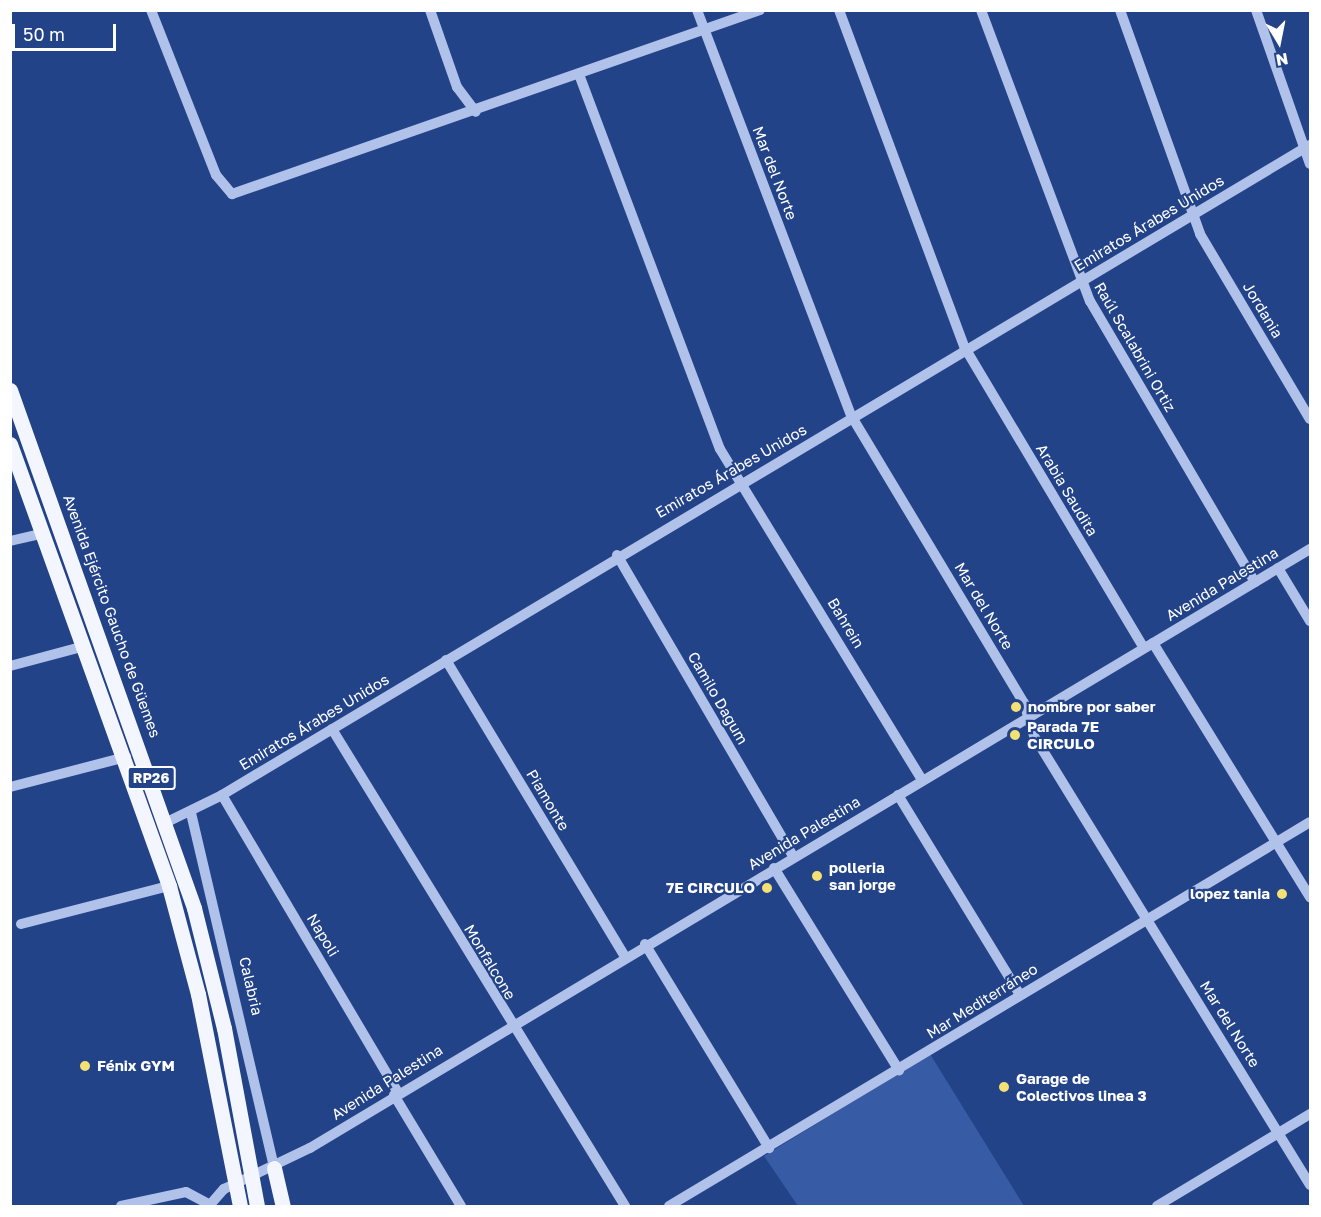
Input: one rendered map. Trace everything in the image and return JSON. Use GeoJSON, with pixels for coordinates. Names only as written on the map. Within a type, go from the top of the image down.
{"type":"FeatureCollection","features":[{"type":"Feature","properties":{"kind":"main road","name":"Avenida Ejército Gaucho de Güemes"},"geometry":{"type":"LineString","coordinates":[[10,390],[167,822],[214,985],[257,1206]]}},
{"type":"Feature","properties":{"kind":"main road","name":"RP26"},"geometry":{"type":"LineString","coordinates":[[10,444],[126,757],[169,886],[198,994],[240,1206]]}},
{"type":"Feature","properties":{"kind":"main road"},"geometry":{"type":"LineString","coordinates":[[274,1168],[283,1206]]}},
{"type":"Feature","properties":{"kind":"street"},"geometry":{"type":"LineString","coordinates":[[151,10],[216,175],[232,194],[580,77],[760,10]]}},
{"type":"Feature","properties":{"kind":"street"},"geometry":{"type":"LineString","coordinates":[[430,10],[458,87],[476,112]]}},
{"type":"Feature","properties":{"kind":"street","name":"Mar del Norte"},"geometry":{"type":"LineString","coordinates":[[697,10],[852,417],[1029,717],[1035,736],[1311,1185]]}},
{"type":"Feature","properties":{"kind":"street","name":"Arabia Saudita"},"geometry":{"type":"LineString","coordinates":[[839,10],[965,348],[1149,646],[1278,842],[1311,897]]}},
{"type":"Feature","properties":{"kind":"street","name":"Raúl Scalabrini Ortiz"},"geometry":{"type":"LineString","coordinates":[[981,10],[1080,281],[1255,582]]}},
{"type":"Feature","properties":{"kind":"street","name":"Jordania"},"geometry":{"type":"LineString","coordinates":[[1120,10],[1193,214],[1311,419]]}},
{"type":"Feature","properties":{"kind":"street"},"geometry":{"type":"LineString","coordinates":[[1256,10],[1308,147],[1311,164]]}},
{"type":"Feature","properties":{"kind":"street","name":"Bahrein"},"geometry":{"type":"LineString","coordinates":[[580,77],[711,428],[922,780]]}},
{"type":"Feature","properties":{"kind":"street","name":"Emiratos Árabes Unidos"},"geometry":{"type":"LineString","coordinates":[[167,822],[191,813],[222,795],[617,555],[1308,147]]}},
{"type":"Feature","properties":{"kind":"street"},"geometry":{"type":"LineString","coordinates":[[10,541],[44,533]]}},
{"type":"Feature","properties":{"kind":"street","name":"Avenida Palestina"},"geometry":{"type":"LineString","coordinates":[[210,1206],[224,1189],[237,1186],[274,1168],[624,955],[1311,549]]}},
{"type":"Feature","properties":{"kind":"street","name":"Camilo Dagum"},"geometry":{"type":"LineString","coordinates":[[617,555],[794,856]]}},
{"type":"Feature","properties":{"kind":"street"},"geometry":{"type":"LineString","coordinates":[[1278,568],[1311,621]]}},
{"type":"Feature","properties":{"kind":"street"},"geometry":{"type":"LineString","coordinates":[[10,666],[86,646]]}},
{"type":"Feature","properties":{"kind":"street","name":"Piamonte"},"geometry":{"type":"LineString","coordinates":[[446,660],[624,955]]}},
{"type":"Feature","properties":{"kind":"street","name":"Monfalcone"},"geometry":{"type":"LineString","coordinates":[[332,729],[510,1025],[625,1206]]}},
{"type":"Feature","properties":{"kind":"street"},"geometry":{"type":"LineString","coordinates":[[10,787],[126,757]]}},
{"type":"Feature","properties":{"kind":"street","name":"Napoli"},"geometry":{"type":"LineString","coordinates":[[222,795],[461,1206]]}},
{"type":"Feature","properties":{"kind":"street"},"geometry":{"type":"LineString","coordinates":[[898,795],[1020,995]]}},
{"type":"Feature","properties":{"kind":"street","name":"Calabria"},"geometry":{"type":"LineString","coordinates":[[191,813],[274,1168]]}},
{"type":"Feature","properties":{"kind":"street","name":"Mar Mediterráneo"},"geometry":{"type":"LineString","coordinates":[[669,1206],[1311,822]]}},
{"type":"Feature","properties":{"kind":"street"},"geometry":{"type":"LineString","coordinates":[[774,868],[899,1070]]}},
{"type":"Feature","properties":{"kind":"street"},"geometry":{"type":"LineString","coordinates":[[21,924],[169,886]]}},
{"type":"Feature","properties":{"kind":"street"},"geometry":{"type":"LineString","coordinates":[[645,944],[769,1148]]}},
{"type":"Feature","properties":{"kind":"street"},"geometry":{"type":"LineString","coordinates":[[1157,1206],[1311,1114]]}},
{"type":"Feature","properties":{"kind":"street"},"geometry":{"type":"LineString","coordinates":[[121,1206],[186,1192],[210,1206]]}},
{"type":"Feature","properties":{"kind":"shaded area"},"geometry":{"type":"Polygon","coordinates":[[[930,1054],[1024,1206],[798,1206],[764,1156],[930,1054]]]}},
{"type":"Feature","properties":{"kind":"place","name":"nombre por saber"},"geometry":{"type":"Point","coordinates":[1016,707]}},
{"type":"Feature","properties":{"kind":"place","name":"Parada 7E CIRCULO"},"geometry":{"type":"Point","coordinates":[1015,735]}},
{"type":"Feature","properties":{"kind":"place","name":"polleria san jorge"},"geometry":{"type":"Point","coordinates":[817,876]}},
{"type":"Feature","properties":{"kind":"place","name":"7E CIRCULO"},"geometry":{"type":"Point","coordinates":[767,888]}},
{"type":"Feature","properties":{"kind":"place","name":"lopez tania"},"geometry":{"type":"Point","coordinates":[1282,894]}},
{"type":"Feature","properties":{"kind":"place","name":"Fénix GYM"},"geometry":{"type":"Point","coordinates":[85,1066]}},
{"type":"Feature","properties":{"kind":"place","name":"Garage de Colectivos linea 3"},"geometry":{"type":"Point","coordinates":[1004,1087]}}]}
